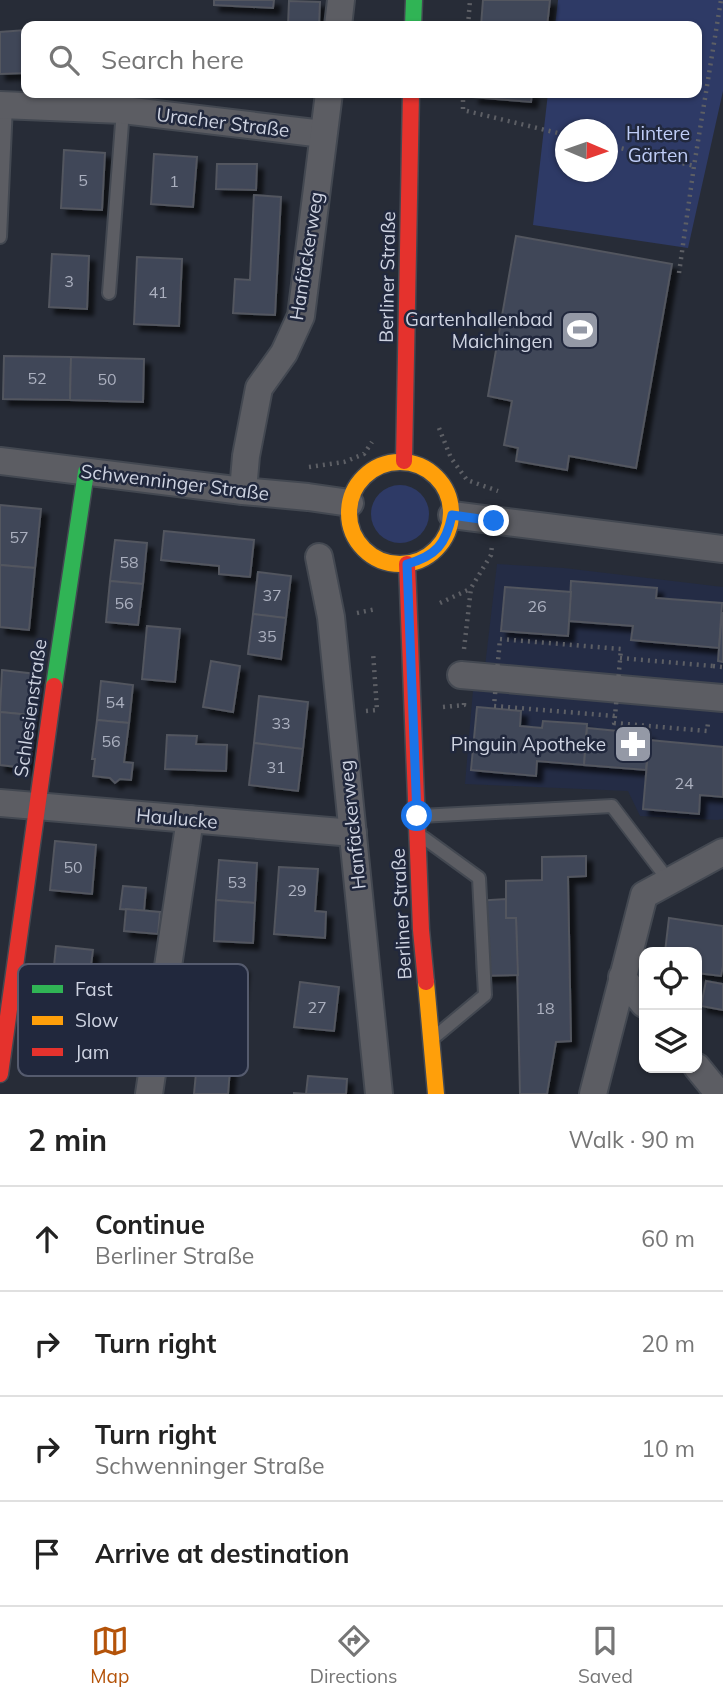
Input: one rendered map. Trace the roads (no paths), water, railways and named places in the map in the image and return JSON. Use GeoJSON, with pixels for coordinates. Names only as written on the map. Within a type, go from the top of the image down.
{"type":"FeatureCollection","features":[{"type":"Feature","properties":{"kind":"main road"},"geometry":{"type":"LineString","coordinates":[[412,21],[414,0]]}},
{"type":"Feature","properties":{"kind":"main road","name":"Berliner Straße"},"geometry":{"type":"LineString","coordinates":[[404,461],[411,98]]}},
{"type":"Feature","properties":{"kind":"main road"},"geometry":{"type":"LineString","coordinates":[[404,461],[433,473],[450,499],[452,515],[443,542],[433,553],[407,564],[391,564],[376,558],[363,548],[354,535],[349,519],[350,503],[357,485],[369,472],[386,464],[404,461]]}},
{"type":"Feature","properties":{"kind":"main road","name":"Schlesienstraße"},"geometry":{"type":"LineString","coordinates":[[0,1073],[86,472]]}},
{"type":"Feature","properties":{"kind":"main road","name":"Berliner Straße"},"geometry":{"type":"LineString","coordinates":[[407,564],[421,930],[436,1094]]}},
{"type":"Feature","properties":{"kind":"street"},"geometry":{"type":"LineString","coordinates":[[339,21],[341,0]]}},
{"type":"Feature","properties":{"kind":"street","name":"Hanfäckerweg"},"geometry":{"type":"LineString","coordinates":[[243,491],[246,456],[259,388],[284,353],[301,316],[328,98]]}},
{"type":"Feature","properties":{"kind":"street","name":"Uracher Straße"},"geometry":{"type":"LineString","coordinates":[[3,105],[123,110],[323,134]]}},
{"type":"Feature","properties":{"kind":"street","name":"Schwenninger Straße"},"geometry":{"type":"LineString","coordinates":[[0,461],[350,503]]}},
{"type":"Feature","properties":{"kind":"street"},"geometry":{"type":"LineString","coordinates":[[452,515],[723,549]]}},
{"type":"Feature","properties":{"kind":"street","name":"Hanfäckerweg"},"geometry":{"type":"LineString","coordinates":[[319,557],[331,617],[379,1094]]}},
{"type":"Feature","properties":{"kind":"street"},"geometry":{"type":"LineString","coordinates":[[461,675],[723,698]]}},
{"type":"Feature","properties":{"kind":"street","name":"Haulucke"},"geometry":{"type":"LineString","coordinates":[[0,803],[353,833]]}},
{"type":"Feature","properties":{"kind":"street"},"geometry":{"type":"LineString","coordinates":[[168,964],[190,819]]}},
{"type":"Feature","properties":{"kind":"street"},"geometry":{"type":"LineString","coordinates":[[593,1094],[644,895],[723,852]]}},
{"type":"Feature","properties":{"kind":"street"},"geometry":{"type":"LineString","coordinates":[[622,977],[639,998]]}},
{"type":"Feature","properties":{"kind":"street"},"geometry":{"type":"LineString","coordinates":[[702,1073],[719,1094]]}},
{"type":"Feature","properties":{"kind":"street"},"geometry":{"type":"LineString","coordinates":[[149,1094],[152,1076]]}},
{"type":"Feature","properties":{"kind":"lane","name":"Uracher Straße"},"geometry":{"type":"LineString","coordinates":[[0,237],[3,105]]}},
{"type":"Feature","properties":{"kind":"lane"},"geometry":{"type":"LineString","coordinates":[[109,293],[123,110]]}},
{"type":"Feature","properties":{"kind":"lane"},"geometry":{"type":"LineString","coordinates":[[417,816],[612,806],[669,881]]}},
{"type":"Feature","properties":{"kind":"lane"},"geometry":{"type":"LineString","coordinates":[[418,834],[479,878],[485,995],[431,1041]]}},
{"type":"Feature","properties":{"kind":"place","name":"Gartenhallenbad Maichingen"},"geometry":{"type":"Point","coordinates":[580,330]}},
{"type":"Feature","properties":{"kind":"place","name":"Pinguin Apotheke"},"geometry":{"type":"Point","coordinates":[633,744]}},
{"type":"Feature","properties":{"kind":"park label","name":"Hintere Gärten"},"geometry":{"type":"Point","coordinates":[658,144]}}]}
